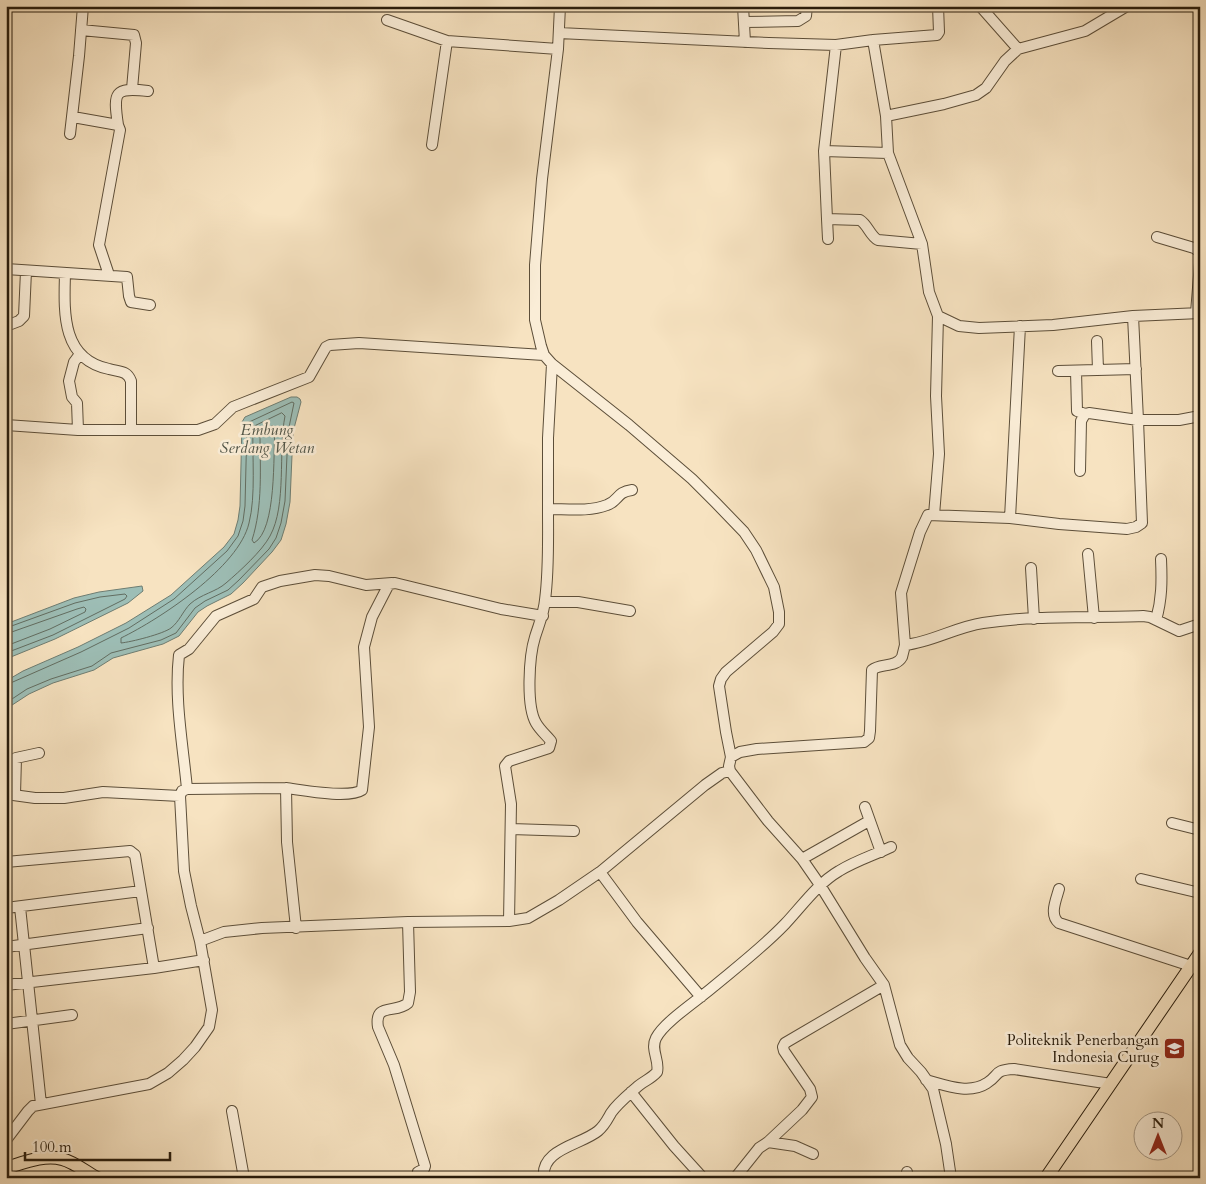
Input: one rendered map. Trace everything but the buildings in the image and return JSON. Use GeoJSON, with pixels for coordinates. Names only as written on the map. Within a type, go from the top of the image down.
{"type":"FeatureCollection","features":[{"type":"Feature","properties":{"kind":"main road"},"geometry":{"type":"LineString","coordinates":[[1046,1178],[1200,953]]}},
{"type":"Feature","properties":{"kind":"main road"},"geometry":{"type":"LineString","coordinates":[[6,1168],[30,1161],[56,1158],[62,1159],[97,1178]]}},
{"type":"Feature","properties":{"kind":"street"},"geometry":{"type":"LineString","coordinates":[[70,134],[83,6]]}},
{"type":"Feature","properties":{"kind":"street"},"geometry":{"type":"LineString","coordinates":[[560,6],[558,49],[542,179],[535,265],[534,320],[544,355],[552,364],[629,425],[692,479],[744,532],[756,550],[774,587],[780,612],[779,624],[773,632],[726,672],[721,679],[719,686],[731,757],[730,772],[768,821],[802,859],[864,958],[884,985],[900,1045],[908,1058],[933,1088],[943,1126],[950,1178]]}},
{"type":"Feature","properties":{"kind":"street"},"geometry":{"type":"LineString","coordinates":[[743,6],[745,42]]}},
{"type":"Feature","properties":{"kind":"street"},"geometry":{"type":"LineString","coordinates":[[744,22],[798,21],[806,16],[807,6]]}},
{"type":"Feature","properties":{"kind":"street"},"geometry":{"type":"LineString","coordinates":[[559,33],[836,45],[937,35],[939,32],[938,6]]}},
{"type":"Feature","properties":{"kind":"street"},"geometry":{"type":"LineString","coordinates":[[980,6],[1018,49]]}},
{"type":"Feature","properties":{"kind":"street"},"geometry":{"type":"LineString","coordinates":[[886,116],[976,95],[986,88],[1005,61],[1018,49],[1085,32],[1127,6]]}},
{"type":"Feature","properties":{"kind":"street"},"geometry":{"type":"LineString","coordinates":[[387,20],[447,41],[558,49]]}},
{"type":"Feature","properties":{"kind":"street"},"geometry":{"type":"LineString","coordinates":[[81,30],[134,35],[136,43],[132,89]]}},
{"type":"Feature","properties":{"kind":"street"},"geometry":{"type":"LineString","coordinates":[[873,40],[886,116],[888,153],[922,244],[929,292],[938,316],[936,396],[939,454],[934,515]]}},
{"type":"Feature","properties":{"kind":"street"},"geometry":{"type":"LineString","coordinates":[[432,145],[447,41]]}},
{"type":"Feature","properties":{"kind":"street"},"geometry":{"type":"LineString","coordinates":[[828,239],[824,150],[836,45]]}},
{"type":"Feature","properties":{"kind":"street"},"geometry":{"type":"LineString","coordinates":[[109,275],[100,255],[99,245],[120,130],[116,99],[122,90],[148,91]]}},
{"type":"Feature","properties":{"kind":"street"},"geometry":{"type":"LineString","coordinates":[[73,117],[118,125]]}},
{"type":"Feature","properties":{"kind":"street"},"geometry":{"type":"LineString","coordinates":[[824,150],[888,153]]}},
{"type":"Feature","properties":{"kind":"street"},"geometry":{"type":"LineString","coordinates":[[827,219],[860,220],[873,237],[878,240],[922,244]]}},
{"type":"Feature","properties":{"kind":"street"},"geometry":{"type":"LineString","coordinates":[[1157,237],[1194,248],[1200,252]]}},
{"type":"Feature","properties":{"kind":"street"},"geometry":{"type":"LineString","coordinates":[[938,316],[959,326],[978,328],[1198,313],[1200,263]]}},
{"type":"Feature","properties":{"kind":"street"},"geometry":{"type":"LineString","coordinates":[[6,269],[127,277],[131,302],[150,304]]}},
{"type":"Feature","properties":{"kind":"street"},"geometry":{"type":"LineString","coordinates":[[6,326],[24,316],[26,271]]}},
{"type":"Feature","properties":{"kind":"street"},"geometry":{"type":"LineString","coordinates":[[65,273],[65,320],[74,344],[80,354],[90,362],[128,375],[131,381],[131,430]]}},
{"type":"Feature","properties":{"kind":"street"},"geometry":{"type":"LineString","coordinates":[[731,757],[740,752],[757,749],[864,742],[869,738],[872,670],[876,666],[897,662],[901,658],[906,645],[901,593],[925,519],[928,515],[1010,518],[1127,529],[1142,523],[1133,316]]}},
{"type":"Feature","properties":{"kind":"street"},"geometry":{"type":"LineString","coordinates":[[1010,518],[1020,326]]}},
{"type":"Feature","properties":{"kind":"street"},"geometry":{"type":"LineString","coordinates":[[1097,341],[1098,370]]}},
{"type":"Feature","properties":{"kind":"street"},"geometry":{"type":"LineString","coordinates":[[6,425],[78,430],[188,431],[204,429],[214,424],[233,408],[250,399],[309,377],[326,347],[330,344],[359,343],[544,355]]}},
{"type":"Feature","properties":{"kind":"street"},"geometry":{"type":"LineString","coordinates":[[78,430],[77,403],[72,397],[69,381],[74,362],[80,354]]}},
{"type":"Feature","properties":{"kind":"street"},"geometry":{"type":"LineString","coordinates":[[509,921],[511,804],[505,766],[509,761],[549,748],[551,744],[551,741],[536,722],[531,696],[530,665],[535,637],[543,616],[548,561],[548,438],[552,364]]}},
{"type":"Feature","properties":{"kind":"street"},"geometry":{"type":"LineString","coordinates":[[1058,371],[1136,369]]}},
{"type":"Feature","properties":{"kind":"street"},"geometry":{"type":"LineString","coordinates":[[1076,371],[1077,412],[1138,420],[1179,420],[1200,416]]}},
{"type":"Feature","properties":{"kind":"street"},"geometry":{"type":"LineString","coordinates":[[1080,471],[1081,421],[1084,414]]}},
{"type":"Feature","properties":{"kind":"street"},"geometry":{"type":"LineString","coordinates":[[548,509],[592,509],[614,502],[620,493],[632,490]]}},
{"type":"Feature","properties":{"kind":"street"},"geometry":{"type":"LineString","coordinates":[[1088,554],[1094,618]]}},
{"type":"Feature","properties":{"kind":"street"},"geometry":{"type":"LineString","coordinates":[[1156,620],[1161,603],[1161,559]]}},
{"type":"Feature","properties":{"kind":"street"},"geometry":{"type":"LineString","coordinates":[[1031,568],[1034,619]]}},
{"type":"Feature","properties":{"kind":"street"},"geometry":{"type":"LineString","coordinates":[[6,1140],[30,1108],[41,1104],[148,1084],[168,1072],[195,1048],[211,1021],[212,1010],[204,960],[184,871],[178,668],[179,655],[190,649],[216,616],[254,599],[262,587],[298,577],[315,575],[329,576],[366,585],[392,583],[501,609],[543,616]]}},
{"type":"Feature","properties":{"kind":"street"},"geometry":{"type":"LineString","coordinates":[[39,753],[16,758],[11,795],[64,798],[103,792],[183,792],[286,788],[334,793],[357,793],[362,790],[364,782],[368,727],[364,646],[372,617],[389,584],[392,583]]}},
{"type":"Feature","properties":{"kind":"street"},"geometry":{"type":"LineString","coordinates":[[545,602],[578,602],[630,611]]}},
{"type":"Feature","properties":{"kind":"street"},"geometry":{"type":"LineString","coordinates":[[906,645],[920,643],[978,624],[1010,619],[1143,616],[1179,631],[1200,624]]}},
{"type":"Feature","properties":{"kind":"street"},"geometry":{"type":"LineString","coordinates":[[200,941],[224,932],[262,928],[408,922],[509,921],[528,918],[559,900],[600,872],[705,785],[722,773],[730,772]]}},
{"type":"Feature","properties":{"kind":"street"},"geometry":{"type":"LineString","coordinates":[[286,788],[288,842],[296,928]]}},
{"type":"Feature","properties":{"kind":"street"},"geometry":{"type":"LineString","coordinates":[[544,1178],[544,1168],[549,1160],[566,1147],[589,1137],[598,1130],[631,1092],[657,1072],[658,1064],[654,1048],[657,1037],[671,1022],[784,925],[820,885],[839,871],[886,849],[870,821],[866,807]]}},
{"type":"Feature","properties":{"kind":"street"},"geometry":{"type":"LineString","coordinates":[[802,859],[870,821]]}},
{"type":"Feature","properties":{"kind":"street"},"geometry":{"type":"LineString","coordinates":[[1172,823],[1200,830]]}},
{"type":"Feature","properties":{"kind":"street"},"geometry":{"type":"LineString","coordinates":[[511,829],[574,831]]}},
{"type":"Feature","properties":{"kind":"street"},"geometry":{"type":"LineString","coordinates":[[6,862],[128,850],[135,855],[154,968]]}},
{"type":"Feature","properties":{"kind":"street"},"geometry":{"type":"LineString","coordinates":[[600,872],[637,922],[701,997]]}},
{"type":"Feature","properties":{"kind":"street"},"geometry":{"type":"LineString","coordinates":[[1141,879],[1200,893]]}},
{"type":"Feature","properties":{"kind":"street"},"geometry":{"type":"LineString","coordinates":[[1059,889],[1053,915],[1059,923],[1191,966]]}},
{"type":"Feature","properties":{"kind":"street"},"geometry":{"type":"LineString","coordinates":[[6,908],[142,890]]}},
{"type":"Feature","properties":{"kind":"street"},"geometry":{"type":"LineString","coordinates":[[20,907],[41,1104]]}},
{"type":"Feature","properties":{"kind":"street"},"geometry":{"type":"LineString","coordinates":[[408,922],[410,992],[408,1003],[404,1006],[383,1010],[378,1016],[377,1021],[394,1065],[425,1166],[424,1169],[418,1172],[420,1178]]}},
{"type":"Feature","properties":{"kind":"street"},"geometry":{"type":"LineString","coordinates":[[6,947],[148,928]]}},
{"type":"Feature","properties":{"kind":"street"},"geometry":{"type":"LineString","coordinates":[[6,985],[154,968],[204,960]]}},
{"type":"Feature","properties":{"kind":"street"},"geometry":{"type":"LineString","coordinates":[[735,1178],[759,1148],[802,1110],[812,1097],[810,1089],[784,1051],[785,1043],[884,985]]}},
{"type":"Feature","properties":{"kind":"street"},"geometry":{"type":"LineString","coordinates":[[6,1024],[72,1015]]}},
{"type":"Feature","properties":{"kind":"street"},"geometry":{"type":"LineString","coordinates":[[926,1080],[968,1090],[988,1083],[1000,1071],[1014,1068],[1111,1084]]}},
{"type":"Feature","properties":{"kind":"street"},"geometry":{"type":"LineString","coordinates":[[631,1092],[674,1146],[703,1178]]}},
{"type":"Feature","properties":{"kind":"street"},"geometry":{"type":"LineString","coordinates":[[232,1111],[244,1178]]}},
{"type":"Feature","properties":{"kind":"street"},"geometry":{"type":"LineString","coordinates":[[768,1142],[795,1146],[813,1154]]}},
{"type":"Feature","properties":{"kind":"water","name":"Embung Serdang Wetan"},"geometry":{"type":"Polygon","coordinates":[[[291,397],[297,397],[301,402],[293,432],[290,502],[281,540],[272,552],[231,594],[198,612],[179,636],[163,644],[113,658],[94,670],[53,683],[29,694],[6,709],[6,681],[23,671],[126,623],[171,595],[224,547],[234,534],[238,520],[242,422],[245,417],[291,397]]]}},
{"type":"Feature","properties":{"kind":"water"},"geometry":{"type":"Polygon","coordinates":[[[142,586],[143,591],[128,603],[55,639],[6,659],[6,624],[74,598],[99,592],[142,586]]]}},
{"type":"Feature","properties":{"kind":"place","name":"Politeknik Penerbangan Indonesia Curug"},"geometry":{"type":"Point","coordinates":[1175,1049]}}]}
